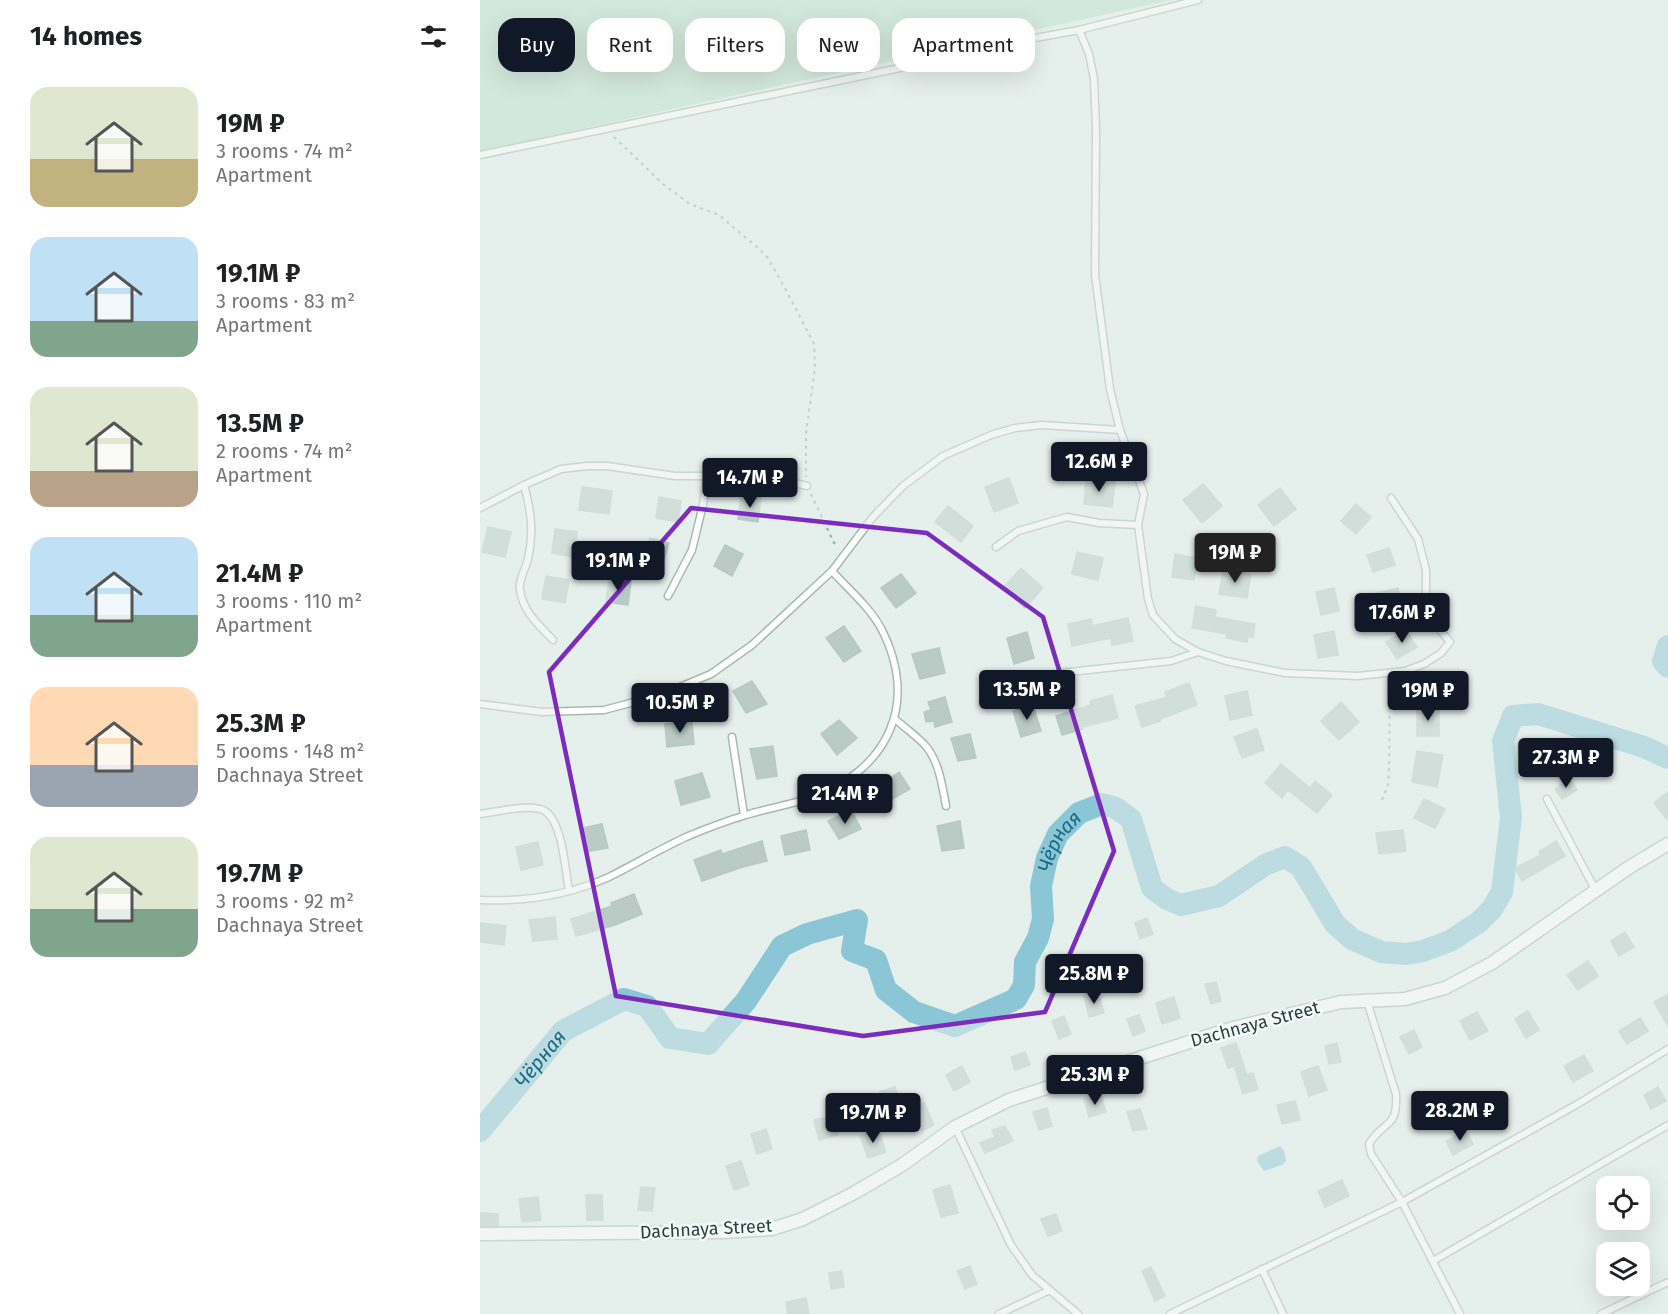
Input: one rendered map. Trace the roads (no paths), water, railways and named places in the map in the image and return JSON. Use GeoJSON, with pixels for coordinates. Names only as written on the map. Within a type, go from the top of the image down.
{"type":"FeatureCollection","features":[{"type":"Feature","properties":{"kind":"street","name":"Dachnaya Street"},"geometry":{"type":"LineString","coordinates":[[480,1234],[724,1232],[772,1229],[803,1219],[902,1165],[955,1127],[1009,1100],[1161,1050],[1295,1012],[1341,1002],[1405,999],[1445,988],[1492,963],[1628,868],[1668,844]]}},
{"type":"Feature","properties":{"kind":"lane"},"geometry":{"type":"LineString","coordinates":[[480,155],[900,68],[986,47],[1079,30],[1198,0]]}},
{"type":"Feature","properties":{"kind":"lane"},"geometry":{"type":"LineString","coordinates":[[1079,30],[1089,54],[1094,79],[1095,275],[1110,389],[1120,430],[1144,494],[1138,525],[1145,579],[1153,615],[1174,639],[1198,652],[1226,661],[1285,673],[1358,676],[1405,671],[1424,664],[1441,653],[1450,642],[1439,628],[1426,604],[1426,570],[1418,539],[1391,498]]}},
{"type":"Feature","properties":{"kind":"lane"},"geometry":{"type":"LineString","coordinates":[[480,704],[542,712],[604,710],[661,695],[711,674],[752,645],[832,572],[873,517],[903,486],[943,456],[991,435],[1015,428],[1042,425],[1120,430]]}},
{"type":"Feature","properties":{"kind":"lane"},"geometry":{"type":"LineString","coordinates":[[480,508],[561,469],[587,466],[607,466],[675,476],[708,476],[748,472],[807,486]]}},
{"type":"Feature","properties":{"kind":"lane"},"geometry":{"type":"LineString","coordinates":[[668,596],[692,550],[708,476]]}},
{"type":"Feature","properties":{"kind":"lane"},"geometry":{"type":"LineString","coordinates":[[524,485],[531,510],[532,537],[528,561],[519,589],[529,615],[553,640]]}},
{"type":"Feature","properties":{"kind":"lane"},"geometry":{"type":"LineString","coordinates":[[996,547],[1018,531],[1067,517],[1099,523],[1138,525]]}},
{"type":"Feature","properties":{"kind":"lane"},"geometry":{"type":"LineString","coordinates":[[480,900],[527,899],[569,891],[607,877],[686,837],[744,815],[812,797],[845,781],[868,764],[884,743],[895,719],[897,671],[882,630],[869,611],[832,572]]}},
{"type":"Feature","properties":{"kind":"lane"},"geometry":{"type":"LineString","coordinates":[[1060,673],[1171,661],[1198,652]]}},
{"type":"Feature","properties":{"kind":"lane"},"geometry":{"type":"LineString","coordinates":[[895,719],[924,745],[933,758],[941,780],[946,806]]}},
{"type":"Feature","properties":{"kind":"lane"},"geometry":{"type":"LineString","coordinates":[[732,737],[744,815]]}},
{"type":"Feature","properties":{"kind":"lane"},"geometry":{"type":"LineString","coordinates":[[1547,799],[1596,892]]}},
{"type":"Feature","properties":{"kind":"lane"},"geometry":{"type":"LineString","coordinates":[[480,814],[524,808],[544,810],[557,823],[569,891]]}},
{"type":"Feature","properties":{"kind":"lane"},"geometry":{"type":"LineString","coordinates":[[1367,1001],[1396,1094],[1397,1107],[1394,1119],[1373,1137],[1369,1144],[1371,1154],[1402,1202],[1460,1314]]}},
{"type":"Feature","properties":{"kind":"lane"},"geometry":{"type":"LineString","coordinates":[[1170,1314],[1402,1202],[1576,1105],[1668,1049]]}},
{"type":"Feature","properties":{"kind":"lane"},"geometry":{"type":"LineString","coordinates":[[1433,1261],[1668,1125]]}},
{"type":"Feature","properties":{"kind":"lane"},"geometry":{"type":"LineString","coordinates":[[955,1127],[1011,1245],[1032,1275],[1078,1314]]}},
{"type":"Feature","properties":{"kind":"lane"},"geometry":{"type":"LineString","coordinates":[[1262,1269],[1283,1314]]}},
{"type":"Feature","properties":{"kind":"lane"},"geometry":{"type":"LineString","coordinates":[[1601,1314],[1668,1282]]}},
{"type":"Feature","properties":{"kind":"lane"},"geometry":{"type":"LineString","coordinates":[[999,1314],[1050,1290]]}},
{"type":"Feature","properties":{"kind":"water"},"geometry":{"type":"Polygon","coordinates":[[[1280,1146],[1284,1151],[1286,1161],[1282,1165],[1264,1171],[1257,1161],[1258,1156],[1280,1146]]]}},
{"type":"Feature","properties":{"kind":"waterway","name":"Чёрная"},"geometry":{"type":"LineString","coordinates":[[1668,646],[1663,661],[1668,667]]}},
{"type":"Feature","properties":{"kind":"waterway","name":"Чёрная"},"geometry":{"type":"LineString","coordinates":[[480,1131],[563,1031],[624,999],[647,1006],[670,1038],[708,1044],[746,1001],[782,946],[807,934],[857,920],[852,951],[876,960],[886,990],[914,1012],[955,1026],[1016,999],[1024,985],[1025,962],[1038,938],[1043,919],[1041,886],[1047,858],[1058,834],[1079,813],[1102,804],[1116,808],[1131,819],[1152,888],[1167,899],[1181,905],[1219,896],[1265,865],[1285,857],[1301,867],[1335,924],[1352,939],[1381,952],[1406,954],[1423,951],[1450,941],[1479,922],[1492,909],[1502,892],[1511,817],[1503,741],[1513,716],[1538,714],[1644,747],[1668,758]]}}]}
